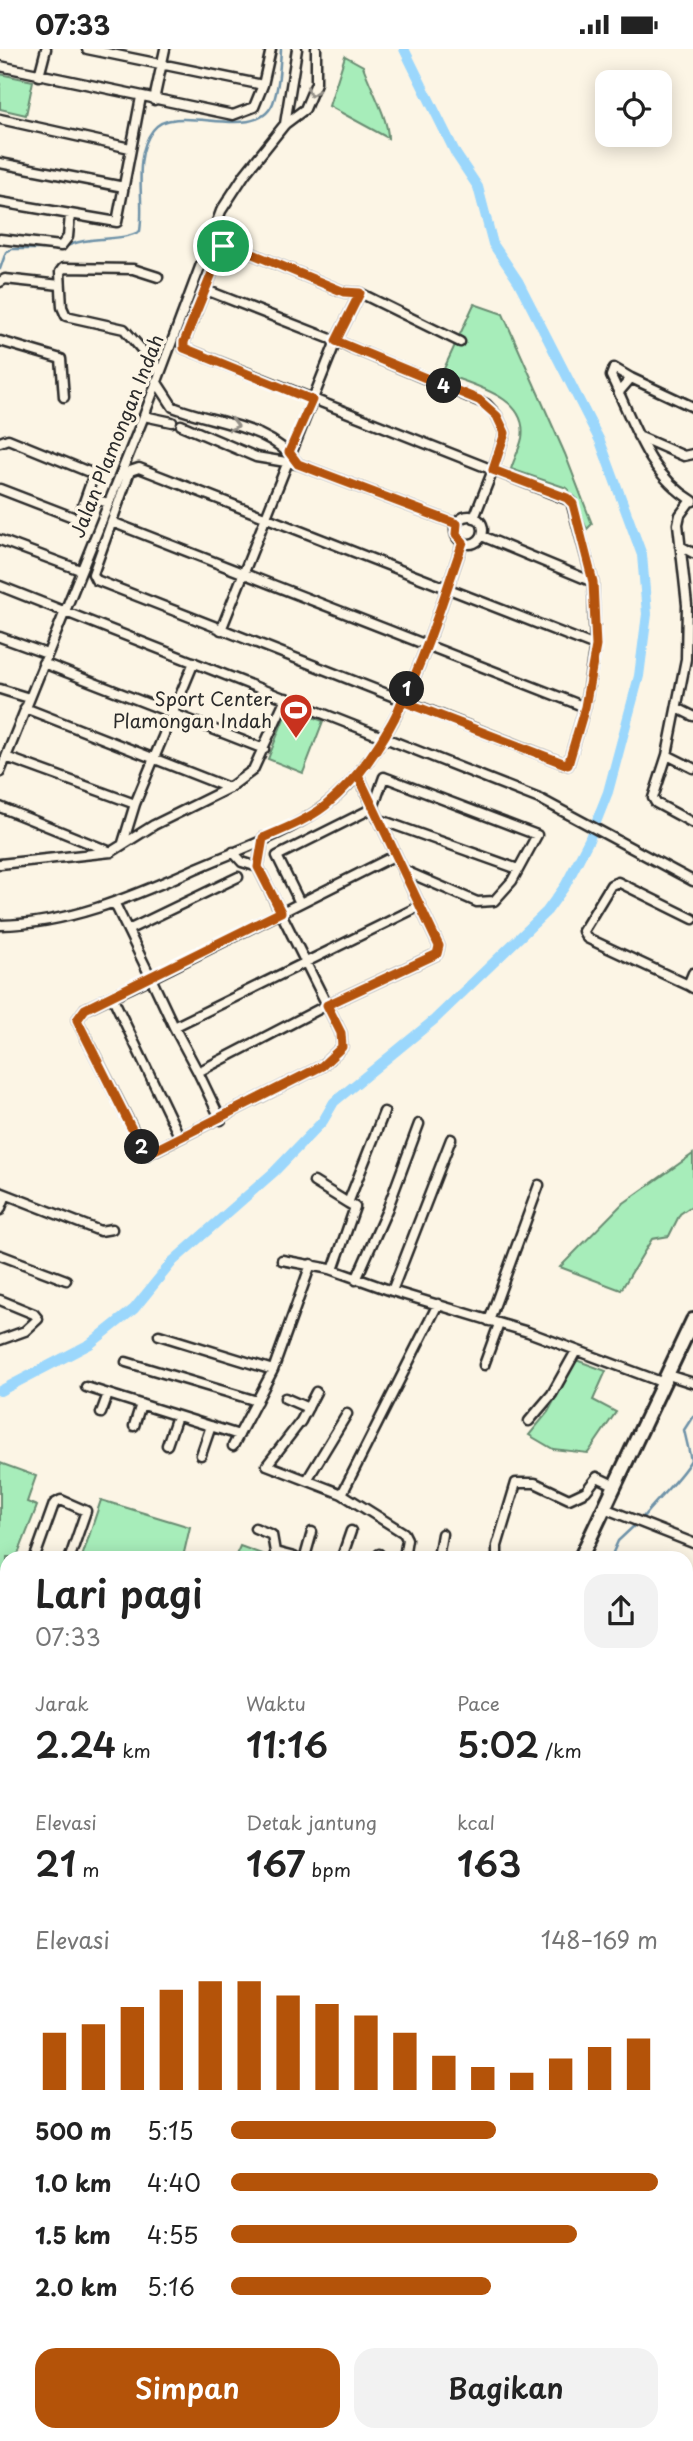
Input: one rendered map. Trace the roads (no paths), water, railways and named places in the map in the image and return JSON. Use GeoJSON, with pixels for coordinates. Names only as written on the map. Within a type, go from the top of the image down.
{"type":"FeatureCollection","features":[{"type":"Feature","properties":{"kind":"main road"},"geometry":{"type":"LineString","coordinates":[[584,1551],[693,1320]]}},
{"type":"Feature","properties":{"kind":"street"},"geometry":{"type":"LineString","coordinates":[[39,76],[46,49]]}},
{"type":"Feature","properties":{"kind":"street"},"geometry":{"type":"LineString","coordinates":[[87,49],[263,85]]}},
{"type":"Feature","properties":{"kind":"street"},"geometry":{"type":"LineString","coordinates":[[155,100],[165,49]]}},
{"type":"Feature","properties":{"kind":"street"},"geometry":{"type":"LineString","coordinates":[[0,66],[237,115],[256,105],[271,49]]}},
{"type":"Feature","properties":{"kind":"street","name":"Jalan Plamongan Indah"},"geometry":{"type":"LineString","coordinates":[[285,124],[297,49]]}},
{"type":"Feature","properties":{"kind":"street","name":"Jalan Plamongan Indah"},"geometry":{"type":"LineString","coordinates":[[0,772],[6,757],[6,741],[25,708],[66,611],[229,197],[285,124],[299,116],[309,101],[316,83],[316,49]]}},
{"type":"Feature","properties":{"kind":"street"},"geometry":{"type":"LineString","coordinates":[[0,202],[117,222],[141,97]]}},
{"type":"Feature","properties":{"kind":"street"},"geometry":{"type":"LineString","coordinates":[[0,120],[130,148]]}},
{"type":"Feature","properties":{"kind":"street"},"geometry":{"type":"LineString","coordinates":[[0,163],[124,187]]}},
{"type":"Feature","properties":{"kind":"street"},"geometry":{"type":"LineString","coordinates":[[0,239],[61,246],[68,237],[70,215]]}},
{"type":"Feature","properties":{"kind":"street"},"geometry":{"type":"LineString","coordinates":[[460,342],[360,293],[344,292],[229,244],[222,247],[184,342],[184,348],[571,501],[593,582],[596,646],[585,707],[570,762],[566,765],[96,580],[93,570],[130,471],[134,468],[596,646]]}},
{"type":"Feature","properties":{"kind":"street"},"geometry":{"type":"LineString","coordinates":[[158,277],[133,269],[63,268],[60,272],[60,285],[62,307],[66,316],[124,329],[160,371]]}},
{"type":"Feature","properties":{"kind":"street"},"geometry":{"type":"LineString","coordinates":[[0,282],[5,279],[60,285]]}},
{"type":"Feature","properties":{"kind":"street"},"geometry":{"type":"LineString","coordinates":[[206,290],[486,404],[497,416],[505,433],[474,518]]}},
{"type":"Feature","properties":{"kind":"street"},"geometry":{"type":"LineString","coordinates":[[221,630],[289,452],[336,341],[360,293]]}},
{"type":"Feature","properties":{"kind":"street"},"geometry":{"type":"LineString","coordinates":[[0,341],[61,359],[64,397]]}},
{"type":"Feature","properties":{"kind":"street"},"geometry":{"type":"LineString","coordinates":[[693,407],[617,369],[611,371],[638,436],[665,481],[692,501],[679,519],[680,546],[690,607],[689,661],[667,755],[653,800],[693,823]]}},
{"type":"Feature","properties":{"kind":"street"},"geometry":{"type":"LineString","coordinates":[[619,392],[631,378]]}},
{"type":"Feature","properties":{"kind":"street"},"geometry":{"type":"LineString","coordinates":[[156,381],[168,403],[191,414],[257,432],[289,452],[298,464]]}},
{"type":"Feature","properties":{"kind":"street"},"geometry":{"type":"LineString","coordinates":[[159,419],[164,416],[168,403]]}},
{"type":"Feature","properties":{"kind":"street"},"geometry":{"type":"LineString","coordinates":[[180,425],[191,414]]}},
{"type":"Feature","properties":{"kind":"street"},"geometry":{"type":"LineString","coordinates":[[144,416],[180,425],[234,449],[285,464],[298,464],[457,524]]}},
{"type":"Feature","properties":{"kind":"street"},"geometry":{"type":"LineString","coordinates":[[638,436],[684,456],[693,454]]}},
{"type":"Feature","properties":{"kind":"street"},"geometry":{"type":"LineString","coordinates":[[0,442],[8,439],[94,473],[78,519],[0,489]]}},
{"type":"Feature","properties":{"kind":"street"},"geometry":{"type":"LineString","coordinates":[[86,497],[109,503]]}},
{"type":"Feature","properties":{"kind":"street"},"geometry":{"type":"LineString","coordinates":[[465,517],[474,518],[482,525],[482,536],[474,544],[463,542],[456,534],[457,524],[465,517]]}},
{"type":"Feature","properties":{"kind":"street"},"geometry":{"type":"LineString","coordinates":[[112,522],[585,707]]}},
{"type":"Feature","properties":{"kind":"street"},"geometry":{"type":"LineString","coordinates":[[482,536],[593,582]]}},
{"type":"Feature","properties":{"kind":"street"},"geometry":{"type":"LineString","coordinates":[[0,540],[80,570]]}},
{"type":"Feature","properties":{"kind":"street"},"geometry":{"type":"LineString","coordinates":[[0,925],[71,915],[115,904],[233,852],[323,808],[358,775],[385,737],[425,645],[463,542]]}},
{"type":"Feature","properties":{"kind":"street"},"geometry":{"type":"LineString","coordinates":[[680,546],[693,553]]}},
{"type":"Feature","properties":{"kind":"street"},"geometry":{"type":"LineString","coordinates":[[0,586],[385,737],[564,812],[693,881]]}},
{"type":"Feature","properties":{"kind":"street"},"geometry":{"type":"LineString","coordinates":[[0,637],[172,715],[264,749]]}},
{"type":"Feature","properties":{"kind":"street"},"geometry":{"type":"LineString","coordinates":[[123,842],[135,804],[194,662]]}},
{"type":"Feature","properties":{"kind":"street"},"geometry":{"type":"LineString","coordinates":[[0,689],[29,698]]}},
{"type":"Feature","properties":{"kind":"street"},"geometry":{"type":"LineString","coordinates":[[0,864],[111,852],[123,842],[229,788],[250,774],[286,698]]}},
{"type":"Feature","properties":{"kind":"street"},"geometry":{"type":"LineString","coordinates":[[25,708],[229,788]]}},
{"type":"Feature","properties":{"kind":"street"},"geometry":{"type":"LineString","coordinates":[[677,708],[693,716]]}},
{"type":"Feature","properties":{"kind":"street"},"geometry":{"type":"LineString","coordinates":[[667,755],[693,768]]}},
{"type":"Feature","properties":{"kind":"street"},"geometry":{"type":"LineString","coordinates":[[6,757],[135,804]]}},
{"type":"Feature","properties":{"kind":"street"},"geometry":{"type":"LineString","coordinates":[[198,1072],[327,1005],[437,954],[439,946],[358,775]]}},
{"type":"Feature","properties":{"kind":"street"},"geometry":{"type":"LineString","coordinates":[[300,903],[277,856],[373,808],[384,777],[537,835],[518,869],[494,901],[477,902],[403,870]]}},
{"type":"Feature","properties":{"kind":"street"},"geometry":{"type":"LineString","coordinates":[[0,807],[111,852]]}},
{"type":"Feature","properties":{"kind":"street"},"geometry":{"type":"LineString","coordinates":[[378,819],[518,869]]}},
{"type":"Feature","properties":{"kind":"street"},"geometry":{"type":"LineString","coordinates":[[263,838],[258,867],[281,912],[341,1033],[342,1047],[322,1066],[221,1120],[145,1155],[77,1020],[85,1009],[151,978],[281,912],[396,855]]}},
{"type":"Feature","properties":{"kind":"street"},"geometry":{"type":"LineString","coordinates":[[233,852],[242,862],[258,867]]}},
{"type":"Feature","properties":{"kind":"street"},"geometry":{"type":"LineString","coordinates":[[128,930],[238,877]]}},
{"type":"Feature","properties":{"kind":"street"},"geometry":{"type":"LineString","coordinates":[[693,919],[618,882],[611,885],[583,931],[587,938],[690,986],[693,973]]}},
{"type":"Feature","properties":{"kind":"street"},"geometry":{"type":"LineString","coordinates":[[115,904],[221,1120]]}},
{"type":"Feature","properties":{"kind":"street"},"geometry":{"type":"LineString","coordinates":[[174,1027],[420,906]]}},
{"type":"Feature","properties":{"kind":"street"},"geometry":{"type":"LineString","coordinates":[[112,996],[180,1138]]}},
{"type":"Feature","properties":{"kind":"street"},"geometry":{"type":"LineString","coordinates":[[348,1203],[384,1112]]}},
{"type":"Feature","properties":{"kind":"street"},"geometry":{"type":"LineString","coordinates":[[356,1280],[387,1210],[419,1124]]}},
{"type":"Feature","properties":{"kind":"street"},"geometry":{"type":"LineString","coordinates":[[392,1291],[451,1139]]}},
{"type":"Feature","properties":{"kind":"street"},"geometry":{"type":"LineString","coordinates":[[314,1182],[355,1207],[333,1270]]}},
{"type":"Feature","properties":{"kind":"street"},"geometry":{"type":"LineString","coordinates":[[489,1321],[539,1185]]}},
{"type":"Feature","properties":{"kind":"street"},"geometry":{"type":"LineString","coordinates":[[0,1210],[3,1193],[100,1231],[112,1229]]}},
{"type":"Feature","properties":{"kind":"street"},"geometry":{"type":"LineString","coordinates":[[0,1255],[66,1280]]}},
{"type":"Feature","properties":{"kind":"street"},"geometry":{"type":"LineString","coordinates":[[282,1260],[333,1270],[356,1280],[666,1379],[693,1383]]}},
{"type":"Feature","properties":{"kind":"street"},"geometry":{"type":"LineString","coordinates":[[233,1446],[273,1370],[311,1264]]}},
{"type":"Feature","properties":{"kind":"street"},"geometry":{"type":"LineString","coordinates":[[0,1300],[34,1314],[38,1319],[25,1331],[0,1340]]}},
{"type":"Feature","properties":{"kind":"street"},"geometry":{"type":"LineString","coordinates":[[342,1494],[438,1304]]}},
{"type":"Feature","properties":{"kind":"street"},"geometry":{"type":"LineString","coordinates":[[484,1366],[499,1324]]}},
{"type":"Feature","properties":{"kind":"street"},"geometry":{"type":"LineString","coordinates":[[159,1335],[273,1370]]}},
{"type":"Feature","properties":{"kind":"street"},"geometry":{"type":"LineString","coordinates":[[529,1421],[552,1394],[576,1350]]}},
{"type":"Feature","properties":{"kind":"street"},"geometry":{"type":"LineString","coordinates":[[126,1362],[257,1401]]}},
{"type":"Feature","properties":{"kind":"street"},"geometry":{"type":"LineString","coordinates":[[86,1387],[239,1436]]}},
{"type":"Feature","properties":{"kind":"street"},"geometry":{"type":"LineString","coordinates":[[316,1392],[308,1408],[267,1465],[342,1494],[404,1533],[407,1542],[405,1551]]}},
{"type":"Feature","properties":{"kind":"street"},"geometry":{"type":"LineString","coordinates":[[101,1413],[108,1394]]}},
{"type":"Feature","properties":{"kind":"street"},"geometry":{"type":"LineString","coordinates":[[285,1398],[308,1408]]}},
{"type":"Feature","properties":{"kind":"street"},"geometry":{"type":"LineString","coordinates":[[134,1426],[141,1404]]}},
{"type":"Feature","properties":{"kind":"street"},"geometry":{"type":"LineString","coordinates":[[307,1480],[347,1414]]}},
{"type":"Feature","properties":{"kind":"street"},"geometry":{"type":"LineString","coordinates":[[167,1445],[177,1416]]}},
{"type":"Feature","properties":{"kind":"street"},"geometry":{"type":"LineString","coordinates":[[201,1455],[211,1426]]}},
{"type":"Feature","properties":{"kind":"street"},"geometry":{"type":"LineString","coordinates":[[498,1551],[506,1512],[516,1483],[535,1483],[569,1499],[586,1491],[597,1477],[616,1486]]}},
{"type":"Feature","properties":{"kind":"street"},"geometry":{"type":"LineString","coordinates":[[37,1551],[54,1504],[61,1500],[86,1511],[72,1551]]}},
{"type":"Feature","properties":{"kind":"street"},"geometry":{"type":"LineString","coordinates":[[604,1508],[693,1543]]}},
{"type":"Feature","properties":{"kind":"street"},"geometry":{"type":"LineString","coordinates":[[255,1528],[272,1535],[275,1551]]}},
{"type":"Feature","properties":{"kind":"street"},"geometry":{"type":"LineString","coordinates":[[344,1551],[351,1531]]}},
{"type":"Feature","properties":{"kind":"street"},"geometry":{"type":"LineString","coordinates":[[307,1551],[312,1532]]}},
{"type":"Feature","properties":{"kind":"street"},"geometry":{"type":"LineString","coordinates":[[439,1551],[442,1534]]}},
{"type":"Feature","properties":{"kind":"waterway"},"geometry":{"type":"LineString","coordinates":[[63,248],[83,241],[123,237],[140,231],[141,165],[147,141],[153,130],[164,122],[179,119],[233,122],[250,121],[264,115],[275,97],[281,49]]}},
{"type":"Feature","properties":{"kind":"waterway"},"geometry":{"type":"LineString","coordinates":[[0,1391],[90,1344],[134,1309],[173,1261],[274,1172],[323,1121],[334,1102],[434,1020],[547,911],[565,886],[589,840],[608,792],[639,676],[647,614],[642,555],[600,441],[518,281],[493,244],[478,187],[456,154],[404,49]]}},
{"type":"Feature","properties":{"kind":"waterway"},"geometry":{"type":"LineString","coordinates":[[0,269],[6,252],[12,249],[57,249]]}},
{"type":"Feature","properties":{"kind":"waterway"},"geometry":{"type":"LineString","coordinates":[[640,1521],[691,1460],[684,1430],[693,1416]]}},
{"type":"Feature","properties":{"kind":"waterway"},"geometry":{"type":"LineString","coordinates":[[614,1551],[618,1541],[634,1526]]}},
{"type":"Feature","properties":{"kind":"place","name":"Sport Center Plamongan Indah"},"geometry":{"type":"Point","coordinates":[296,740]}}]}
